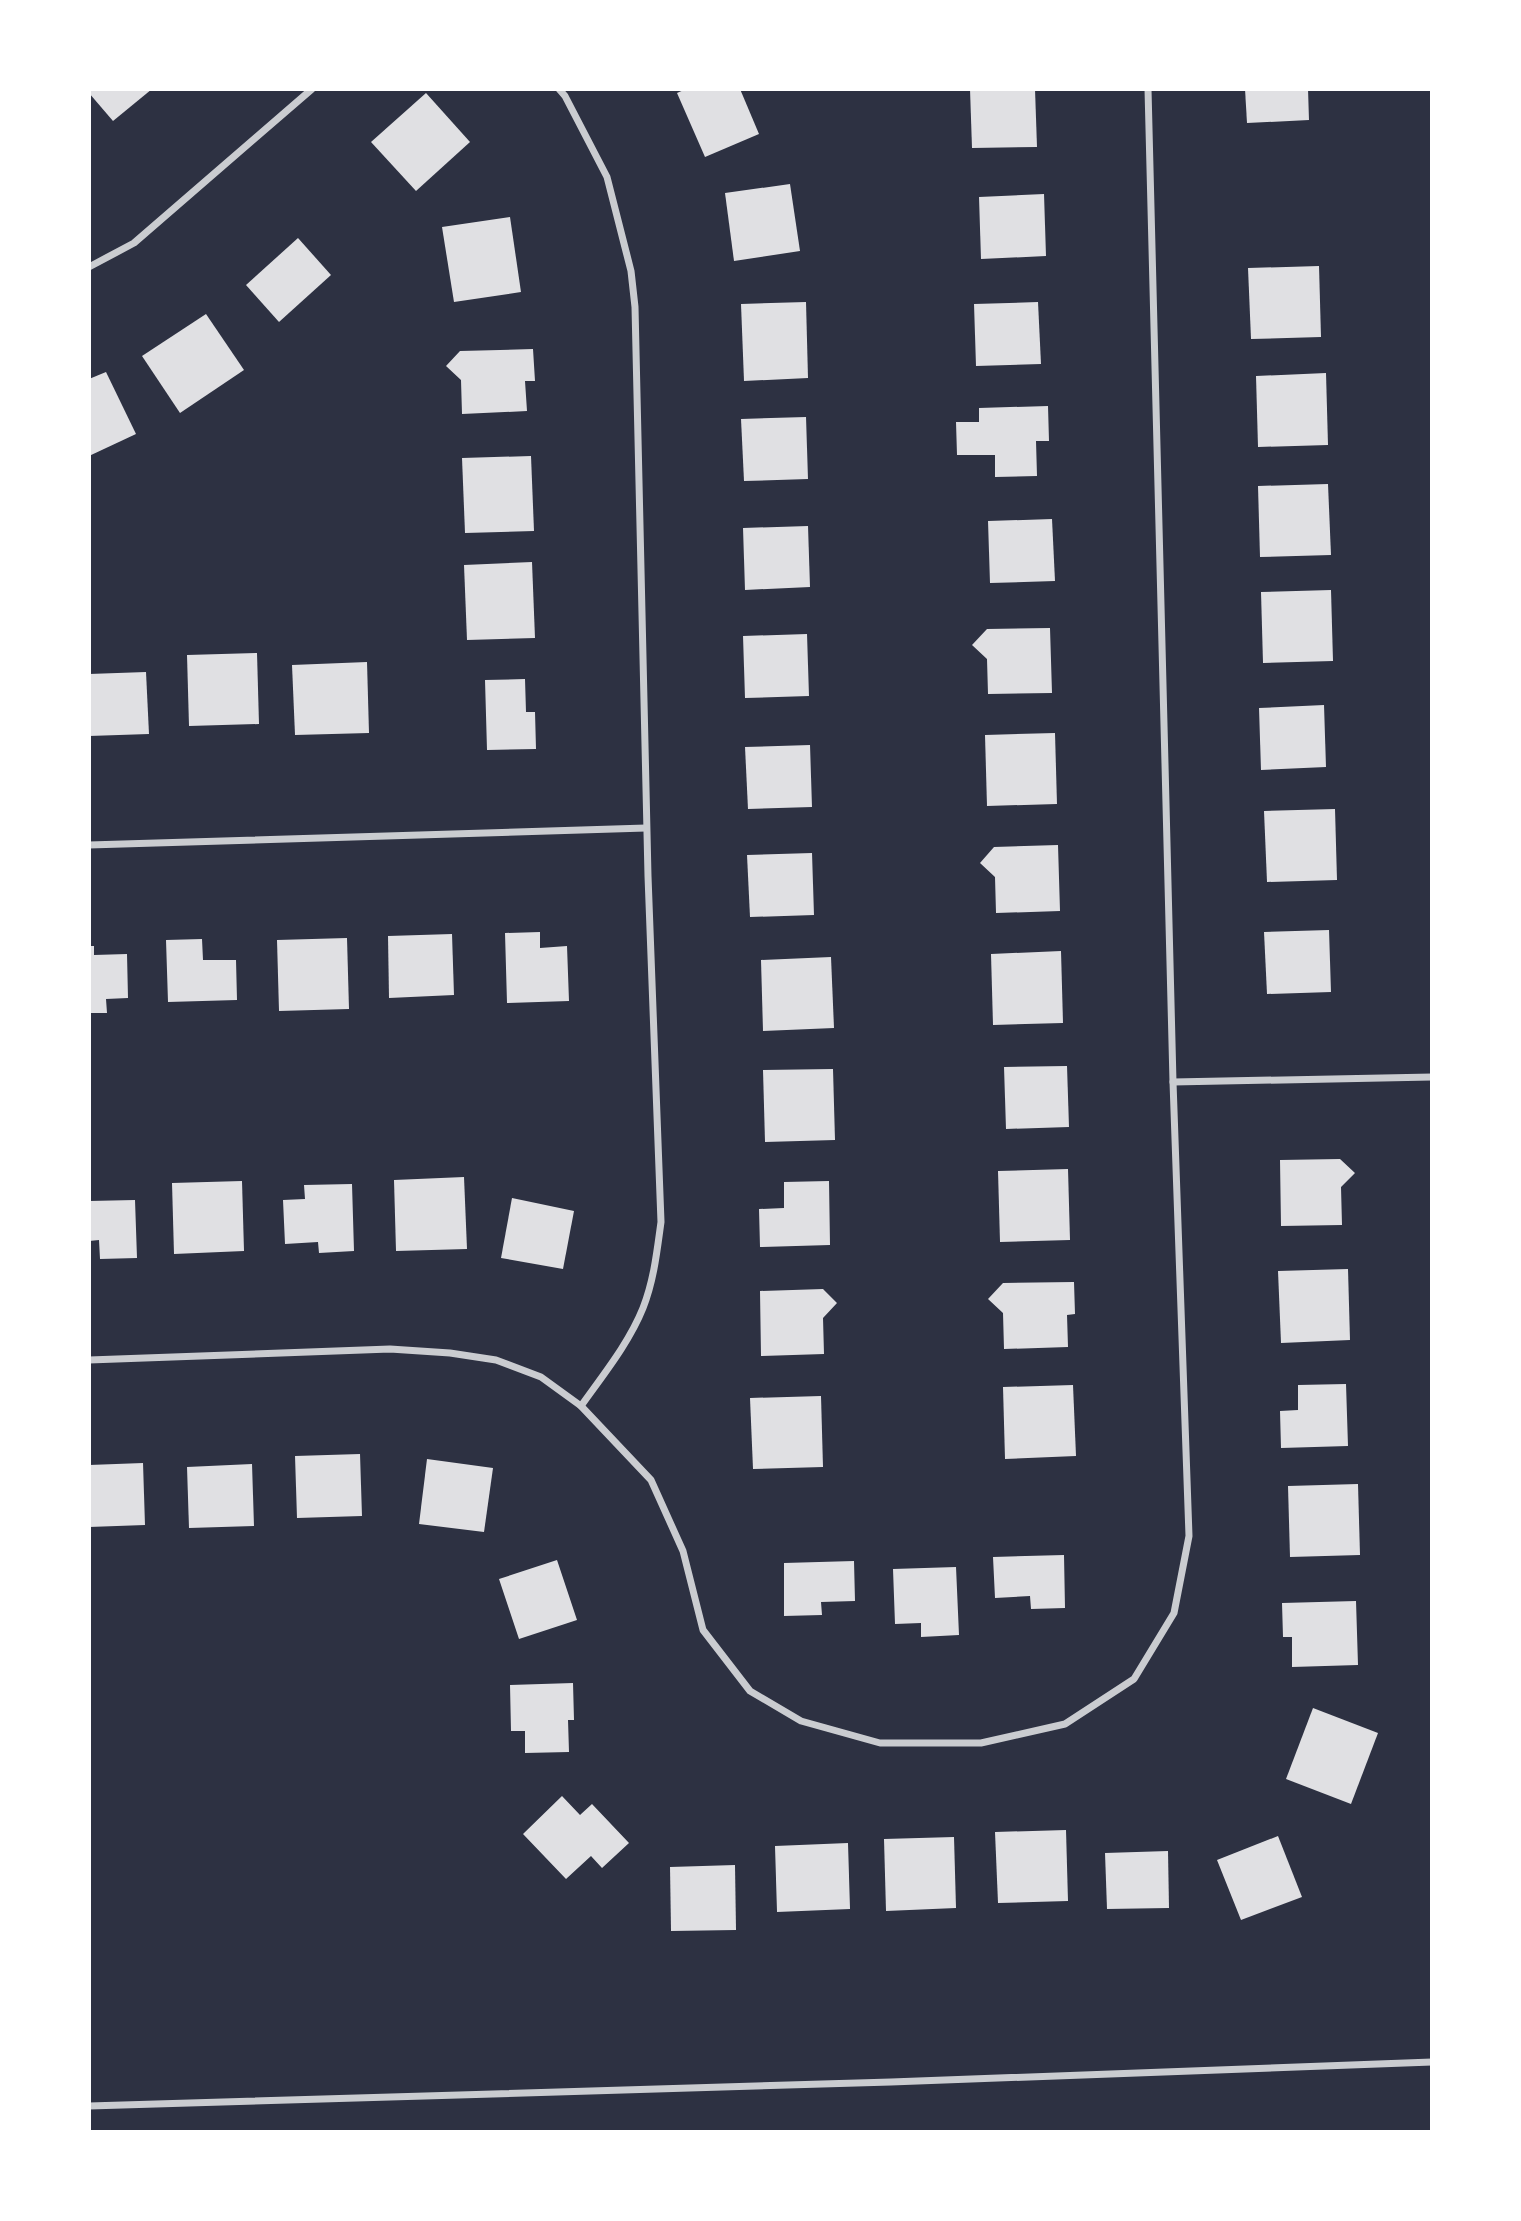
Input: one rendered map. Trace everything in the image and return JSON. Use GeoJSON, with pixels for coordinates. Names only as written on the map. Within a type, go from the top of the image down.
{"type":"FeatureCollection","features":[{"type":"Feature","properties":{"kind":"street"},"geometry":{"type":"LineString","coordinates":[[89,267],[134,243],[312,89]]}},
{"type":"Feature","properties":{"kind":"street"},"geometry":{"type":"LineString","coordinates":[[559,89],[607,177],[631,271],[635,307],[646,828],[661,1222],[653,1273],[642,1309],[616,1355],[581,1406]]}},
{"type":"Feature","properties":{"kind":"street"},"geometry":{"type":"LineString","coordinates":[[89,1360],[390,1349],[450,1353],[496,1360],[541,1377],[581,1406],[651,1480],[683,1551],[703,1630],[750,1691],[802,1721],[880,1743],[982,1743],[1065,1724],[1135,1679],[1174,1613],[1189,1536],[1173,1082],[1148,89]]}},
{"type":"Feature","properties":{"kind":"street"},"geometry":{"type":"LineString","coordinates":[[89,845],[646,828]]}},
{"type":"Feature","properties":{"kind":"street"},"geometry":{"type":"LineString","coordinates":[[1173,1082],[1432,1077]]}},
{"type":"Feature","properties":{"kind":"street"},"geometry":{"type":"LineString","coordinates":[[89,2106],[891,2082],[1432,2062]]}},
{"type":"Feature","properties":{"kind":"building"},"geometry":{"type":"Polygon","coordinates":[[[89,89],[152,89],[113,121],[89,93],[89,89]]]}},
{"type":"Feature","properties":{"kind":"building"},"geometry":{"type":"Polygon","coordinates":[[[686,89],[740,89],[759,134],[705,157],[677,93],[686,89]]]}},
{"type":"Feature","properties":{"kind":"building"},"geometry":{"type":"Polygon","coordinates":[[[970,89],[1035,89],[1037,147],[972,148],[970,89]]]}},
{"type":"Feature","properties":{"kind":"building"},"geometry":{"type":"Polygon","coordinates":[[[1245,89],[1308,89],[1309,120],[1247,123],[1245,89]]]}},
{"type":"Feature","properties":{"kind":"building"},"geometry":{"type":"Polygon","coordinates":[[[426,93],[470,142],[416,191],[371,142],[426,93]]]}},
{"type":"Feature","properties":{"kind":"building"},"geometry":{"type":"Polygon","coordinates":[[[790,184],[800,251],[734,261],[725,193],[790,184]]]}},
{"type":"Feature","properties":{"kind":"building"},"geometry":{"type":"Polygon","coordinates":[[[1044,194],[1046,256],[981,259],[979,197],[1044,194]]]}},
{"type":"Feature","properties":{"kind":"building"},"geometry":{"type":"Polygon","coordinates":[[[510,217],[521,292],[454,302],[442,227],[510,217]]]}},
{"type":"Feature","properties":{"kind":"building"},"geometry":{"type":"Polygon","coordinates":[[[298,238],[331,275],[279,322],[246,285],[298,238]]]}},
{"type":"Feature","properties":{"kind":"building"},"geometry":{"type":"Polygon","coordinates":[[[1319,266],[1321,337],[1251,339],[1248,268],[1319,266]]]}},
{"type":"Feature","properties":{"kind":"building"},"geometry":{"type":"Polygon","coordinates":[[[806,302],[808,378],[744,381],[741,304],[806,302]]]}},
{"type":"Feature","properties":{"kind":"building"},"geometry":{"type":"Polygon","coordinates":[[[1038,302],[1041,364],[976,366],[974,304],[1038,302]]]}},
{"type":"Feature","properties":{"kind":"building"},"geometry":{"type":"Polygon","coordinates":[[[206,314],[244,370],[180,413],[142,356],[206,314]]]}},
{"type":"Feature","properties":{"kind":"building"},"geometry":{"type":"Polygon","coordinates":[[[533,349],[535,381],[525,381],[527,411],[462,414],[461,380],[446,366],[460,351],[533,349]]]}},
{"type":"Feature","properties":{"kind":"building"},"geometry":{"type":"Polygon","coordinates":[[[106,372],[136,434],[89,456],[89,379],[106,372]]]}},
{"type":"Feature","properties":{"kind":"building"},"geometry":{"type":"Polygon","coordinates":[[[1326,373],[1328,445],[1258,447],[1256,376],[1326,373]]]}},
{"type":"Feature","properties":{"kind":"building"},"geometry":{"type":"Polygon","coordinates":[[[1048,406],[1049,441],[1036,441],[1037,476],[995,477],[995,455],[957,455],[956,422],[979,422],[979,408],[1048,406]]]}},
{"type":"Feature","properties":{"kind":"building"},"geometry":{"type":"Polygon","coordinates":[[[806,417],[808,479],[744,481],[741,419],[806,417]]]}},
{"type":"Feature","properties":{"kind":"building"},"geometry":{"type":"Polygon","coordinates":[[[531,456],[534,531],[465,533],[462,458],[531,456]]]}},
{"type":"Feature","properties":{"kind":"building"},"geometry":{"type":"Polygon","coordinates":[[[1328,484],[1331,555],[1260,557],[1258,486],[1328,484]]]}},
{"type":"Feature","properties":{"kind":"building"},"geometry":{"type":"Polygon","coordinates":[[[1052,519],[1055,581],[990,583],[988,521],[1052,519]]]}},
{"type":"Feature","properties":{"kind":"building"},"geometry":{"type":"Polygon","coordinates":[[[808,526],[810,587],[745,590],[743,528],[808,526]]]}},
{"type":"Feature","properties":{"kind":"building"},"geometry":{"type":"Polygon","coordinates":[[[532,562],[535,638],[467,640],[464,565],[532,562]]]}},
{"type":"Feature","properties":{"kind":"building"},"geometry":{"type":"Polygon","coordinates":[[[1331,590],[1333,661],[1263,663],[1261,592],[1331,590]]]}},
{"type":"Feature","properties":{"kind":"building"},"geometry":{"type":"Polygon","coordinates":[[[1050,628],[1052,693],[988,694],[987,659],[972,645],[987,629],[1050,628]]]}},
{"type":"Feature","properties":{"kind":"building"},"geometry":{"type":"Polygon","coordinates":[[[807,634],[809,696],[745,698],[743,636],[807,634]]]}},
{"type":"Feature","properties":{"kind":"building"},"geometry":{"type":"Polygon","coordinates":[[[257,653],[259,724],[189,726],[187,655],[257,653]]]}},
{"type":"Feature","properties":{"kind":"building"},"geometry":{"type":"Polygon","coordinates":[[[367,662],[369,733],[295,735],[292,665],[367,662]]]}},
{"type":"Feature","properties":{"kind":"building"},"geometry":{"type":"Polygon","coordinates":[[[146,672],[149,734],[89,736],[89,674],[146,672]]]}},
{"type":"Feature","properties":{"kind":"building"},"geometry":{"type":"Polygon","coordinates":[[[525,679],[526,712],[535,712],[536,749],[487,750],[485,680],[525,679]]]}},
{"type":"Feature","properties":{"kind":"building"},"geometry":{"type":"Polygon","coordinates":[[[1324,705],[1326,767],[1261,770],[1259,708],[1324,705]]]}},
{"type":"Feature","properties":{"kind":"building"},"geometry":{"type":"Polygon","coordinates":[[[1055,733],[1057,804],[987,806],[985,735],[1055,733]]]}},
{"type":"Feature","properties":{"kind":"building"},"geometry":{"type":"Polygon","coordinates":[[[810,745],[812,807],[748,809],[745,747],[810,745]]]}},
{"type":"Feature","properties":{"kind":"building"},"geometry":{"type":"Polygon","coordinates":[[[1335,809],[1337,880],[1267,882],[1264,811],[1335,809]]]}},
{"type":"Feature","properties":{"kind":"building"},"geometry":{"type":"Polygon","coordinates":[[[1058,845],[1060,911],[996,913],[995,877],[980,863],[994,847],[1058,845]]]}},
{"type":"Feature","properties":{"kind":"building"},"geometry":{"type":"Polygon","coordinates":[[[812,853],[814,915],[750,917],[747,855],[812,853]]]}},
{"type":"Feature","properties":{"kind":"building"},"geometry":{"type":"Polygon","coordinates":[[[1329,930],[1331,992],[1267,994],[1264,932],[1329,930]]]}},
{"type":"Feature","properties":{"kind":"building"},"geometry":{"type":"Polygon","coordinates":[[[540,932],[540,948],[567,946],[569,1001],[507,1003],[505,933],[540,932]]]}},
{"type":"Feature","properties":{"kind":"building"},"geometry":{"type":"Polygon","coordinates":[[[452,934],[454,995],[389,998],[388,936],[452,934]]]}},
{"type":"Feature","properties":{"kind":"building"},"geometry":{"type":"Polygon","coordinates":[[[347,938],[349,1009],[279,1011],[277,940],[347,938]]]}},
{"type":"Feature","properties":{"kind":"building"},"geometry":{"type":"Polygon","coordinates":[[[202,939],[203,960],[236,960],[237,1000],[168,1002],[166,940],[202,939]]]}},
{"type":"Feature","properties":{"kind":"building"},"geometry":{"type":"Polygon","coordinates":[[[89,946],[94,946],[94,955],[127,954],[128,998],[106,999],[107,1013],[89,1013],[89,946]]]}},
{"type":"Feature","properties":{"kind":"building"},"geometry":{"type":"Polygon","coordinates":[[[1061,951],[1063,1023],[993,1025],[991,954],[1061,951]]]}},
{"type":"Feature","properties":{"kind":"building"},"geometry":{"type":"Polygon","coordinates":[[[831,957],[834,1028],[763,1031],[761,960],[831,957]]]}},
{"type":"Feature","properties":{"kind":"building"},"geometry":{"type":"Polygon","coordinates":[[[1067,1066],[1069,1127],[1006,1129],[1004,1067],[1067,1066]]]}},
{"type":"Feature","properties":{"kind":"building"},"geometry":{"type":"Polygon","coordinates":[[[833,1069],[835,1140],[765,1142],[763,1070],[833,1069]]]}},
{"type":"Feature","properties":{"kind":"building"},"geometry":{"type":"Polygon","coordinates":[[[1340,1159],[1355,1173],[1341,1187],[1342,1225],[1281,1226],[1280,1160],[1340,1159]]]}},
{"type":"Feature","properties":{"kind":"building"},"geometry":{"type":"Polygon","coordinates":[[[1068,1169],[1070,1240],[1000,1242],[998,1171],[1068,1169]]]}},
{"type":"Feature","properties":{"kind":"building"},"geometry":{"type":"Polygon","coordinates":[[[464,1177],[467,1249],[396,1251],[394,1180],[464,1177]]]}},
{"type":"Feature","properties":{"kind":"building"},"geometry":{"type":"Polygon","coordinates":[[[242,1181],[244,1251],[174,1254],[172,1183],[242,1181]]]}},
{"type":"Feature","properties":{"kind":"building"},"geometry":{"type":"Polygon","coordinates":[[[829,1181],[830,1245],[760,1247],[759,1209],[784,1208],[784,1182],[829,1181]]]}},
{"type":"Feature","properties":{"kind":"building"},"geometry":{"type":"Polygon","coordinates":[[[352,1184],[354,1251],[319,1253],[318,1242],[285,1244],[283,1200],[305,1199],[304,1185],[352,1184]]]}},
{"type":"Feature","properties":{"kind":"building"},"geometry":{"type":"Polygon","coordinates":[[[512,1198],[574,1211],[563,1269],[501,1258],[512,1198]]]}},
{"type":"Feature","properties":{"kind":"building"},"geometry":{"type":"Polygon","coordinates":[[[135,1200],[137,1258],[100,1259],[99,1240],[89,1241],[89,1201],[135,1200]]]}},
{"type":"Feature","properties":{"kind":"building"},"geometry":{"type":"Polygon","coordinates":[[[1348,1269],[1350,1340],[1281,1343],[1278,1271],[1348,1269]]]}},
{"type":"Feature","properties":{"kind":"building"},"geometry":{"type":"Polygon","coordinates":[[[1074,1282],[1075,1314],[1067,1315],[1068,1347],[1004,1349],[1003,1313],[988,1299],[1003,1283],[1074,1282]]]}},
{"type":"Feature","properties":{"kind":"building"},"geometry":{"type":"Polygon","coordinates":[[[823,1289],[837,1303],[823,1318],[824,1354],[761,1356],[760,1291],[823,1289]]]}},
{"type":"Feature","properties":{"kind":"building"},"geometry":{"type":"Polygon","coordinates":[[[1346,1384],[1348,1446],[1281,1448],[1280,1411],[1298,1410],[1298,1385],[1346,1384]]]}},
{"type":"Feature","properties":{"kind":"building"},"geometry":{"type":"Polygon","coordinates":[[[1073,1385],[1076,1456],[1005,1459],[1003,1387],[1073,1385]]]}},
{"type":"Feature","properties":{"kind":"building"},"geometry":{"type":"Polygon","coordinates":[[[821,1396],[823,1467],[753,1469],[750,1398],[821,1396]]]}},
{"type":"Feature","properties":{"kind":"building"},"geometry":{"type":"Polygon","coordinates":[[[360,1454],[362,1516],[297,1518],[295,1456],[360,1454]]]}},
{"type":"Feature","properties":{"kind":"building"},"geometry":{"type":"Polygon","coordinates":[[[427,1459],[493,1468],[484,1532],[419,1524],[427,1459]]]}},
{"type":"Feature","properties":{"kind":"building"},"geometry":{"type":"Polygon","coordinates":[[[143,1463],[145,1525],[89,1527],[89,1465],[143,1463]]]}},
{"type":"Feature","properties":{"kind":"building"},"geometry":{"type":"Polygon","coordinates":[[[252,1464],[254,1526],[189,1528],[187,1467],[252,1464]]]}},
{"type":"Feature","properties":{"kind":"building"},"geometry":{"type":"Polygon","coordinates":[[[1358,1484],[1360,1555],[1290,1557],[1288,1486],[1358,1484]]]}},
{"type":"Feature","properties":{"kind":"building"},"geometry":{"type":"Polygon","coordinates":[[[1064,1555],[1065,1608],[1031,1609],[1030,1596],[995,1598],[993,1557],[1064,1555]]]}},
{"type":"Feature","properties":{"kind":"building"},"geometry":{"type":"Polygon","coordinates":[[[557,1560],[577,1620],[519,1639],[499,1579],[557,1560]]]}},
{"type":"Feature","properties":{"kind":"building"},"geometry":{"type":"Polygon","coordinates":[[[854,1561],[855,1601],[821,1602],[822,1615],[784,1616],[784,1563],[854,1561]]]}},
{"type":"Feature","properties":{"kind":"building"},"geometry":{"type":"Polygon","coordinates":[[[956,1567],[959,1635],[921,1637],[921,1623],[895,1624],[893,1569],[956,1567]]]}},
{"type":"Feature","properties":{"kind":"building"},"geometry":{"type":"Polygon","coordinates":[[[1356,1601],[1358,1665],[1292,1667],[1292,1637],[1283,1637],[1282,1603],[1356,1601]]]}},
{"type":"Feature","properties":{"kind":"building"},"geometry":{"type":"Polygon","coordinates":[[[573,1683],[574,1720],[568,1720],[569,1752],[525,1753],[525,1731],[511,1731],[510,1685],[573,1683]]]}},
{"type":"Feature","properties":{"kind":"building"},"geometry":{"type":"Polygon","coordinates":[[[1313,1708],[1378,1733],[1351,1804],[1286,1779],[1313,1708]]]}},
{"type":"Feature","properties":{"kind":"building"},"geometry":{"type":"Polygon","coordinates":[[[562,1796],[580,1815],[592,1804],[629,1843],[602,1868],[591,1856],[566,1879],[523,1834],[562,1796]]]}},
{"type":"Feature","properties":{"kind":"building"},"geometry":{"type":"Polygon","coordinates":[[[1066,1830],[1068,1901],[998,1903],[995,1832],[1066,1830]]]}},
{"type":"Feature","properties":{"kind":"building"},"geometry":{"type":"Polygon","coordinates":[[[1278,1836],[1302,1897],[1241,1920],[1217,1860],[1278,1836]]]}},
{"type":"Feature","properties":{"kind":"building"},"geometry":{"type":"Polygon","coordinates":[[[954,1837],[956,1908],[886,1911],[884,1839],[954,1837]]]}},
{"type":"Feature","properties":{"kind":"building"},"geometry":{"type":"Polygon","coordinates":[[[848,1843],[850,1909],[777,1912],[775,1846],[848,1843]]]}},
{"type":"Feature","properties":{"kind":"building"},"geometry":{"type":"Polygon","coordinates":[[[1168,1851],[1169,1908],[1107,1909],[1105,1853],[1168,1851]]]}},
{"type":"Feature","properties":{"kind":"building"},"geometry":{"type":"Polygon","coordinates":[[[735,1865],[736,1930],[671,1931],[670,1867],[735,1865]]]}}]}
